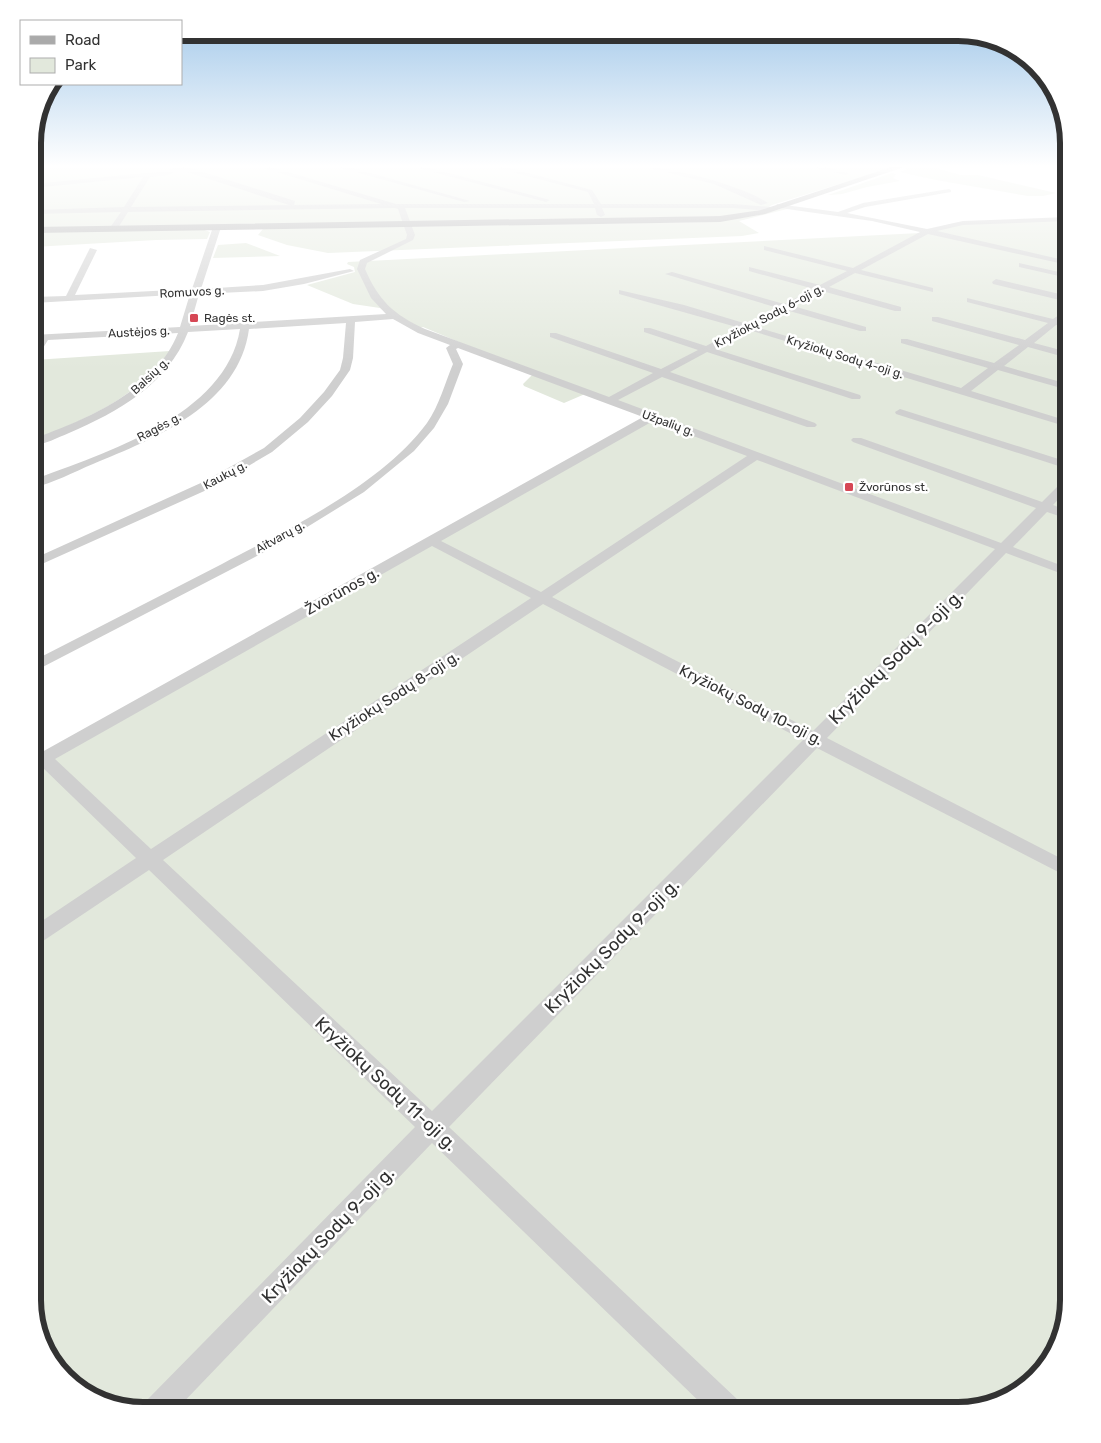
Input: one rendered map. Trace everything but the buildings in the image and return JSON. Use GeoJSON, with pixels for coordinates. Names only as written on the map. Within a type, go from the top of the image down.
{"type":"FeatureCollection","features":[{"type":"Feature","properties":{"kind":"street","name":"Balsių g."},"geometry":{"type":"LineString","coordinates":[[41,440],[100,414],[134,393],[171,356],[184,329],[215,234]]}},
{"type":"Feature","properties":{"kind":"street","name":"Užpalių g."},"geometry":{"type":"LineString","coordinates":[[410,234],[409,240],[363,262],[361,269],[382,306],[396,316],[421,329],[1060,569]]}},
{"type":"Feature","properties":{"kind":"street","name":"Kryžiokų Sodų 6-oji g."},"geometry":{"type":"LineString","coordinates":[[609,401],[922,234]]}},
{"type":"Feature","properties":{"kind":"street"},"geometry":{"type":"LineString","coordinates":[[943,234],[1060,260]]}},
{"type":"Feature","properties":{"kind":"street"},"geometry":{"type":"LineString","coordinates":[[767,248],[930,290]]}},
{"type":"Feature","properties":{"kind":"street"},"geometry":{"type":"LineString","coordinates":[[69,298],[93,250]]}},
{"type":"Feature","properties":{"kind":"street"},"geometry":{"type":"LineString","coordinates":[[1022,265],[1060,274]]}},
{"type":"Feature","properties":{"kind":"street"},"geometry":{"type":"LineString","coordinates":[[752,269],[898,309]]}},
{"type":"Feature","properties":{"kind":"street","name":"Romuvos g."},"geometry":{"type":"LineString","coordinates":[[41,300],[275,286],[350,271]]}},
{"type":"Feature","properties":{"kind":"street"},"geometry":{"type":"LineString","coordinates":[[669,274],[863,328]]}},
{"type":"Feature","properties":{"kind":"street"},"geometry":{"type":"LineString","coordinates":[[996,282],[1060,297]]}},
{"type":"Feature","properties":{"kind":"street","name":"Kryžiokų Sodų 4-oji g."},"geometry":{"type":"LineString","coordinates":[[622,292],[747,327],[1060,422]]}},
{"type":"Feature","properties":{"kind":"street"},"geometry":{"type":"LineString","coordinates":[[970,300],[1060,323]]}},
{"type":"Feature","properties":{"kind":"street","name":"Austėjos g."},"geometry":{"type":"LineString","coordinates":[[41,337],[396,316]]}},
{"type":"Feature","properties":{"kind":"street"},"geometry":{"type":"LineString","coordinates":[[935,319],[1060,352]]}},
{"type":"Feature","properties":{"kind":"street"},"geometry":{"type":"LineString","coordinates":[[963,392],[1060,319]]}},
{"type":"Feature","properties":{"kind":"street","name":"Kaukų g."},"geometry":{"type":"LineString","coordinates":[[41,560],[207,485],[268,450],[304,420],[328,394],[345,370],[348,358],[351,320]]}},
{"type":"Feature","properties":{"kind":"street","name":"Ragės g."},"geometry":{"type":"LineString","coordinates":[[41,481],[119,448],[166,425],[206,398],[226,378],[239,350],[245,326]]}},
{"type":"Feature","properties":{"kind":"street"},"geometry":{"type":"LineString","coordinates":[[647,330],[856,397]]}},
{"type":"Feature","properties":{"kind":"street"},"geometry":{"type":"LineString","coordinates":[[553,335],[811,425]]}},
{"type":"Feature","properties":{"kind":"street"},"geometry":{"type":"LineString","coordinates":[[41,345],[45,337]]}},
{"type":"Feature","properties":{"kind":"street"},"geometry":{"type":"LineString","coordinates":[[904,341],[1060,385]]}},
{"type":"Feature","properties":{"kind":"street","name":"Aitvarų g."},"geometry":{"type":"LineString","coordinates":[[41,663],[289,534],[357,491],[384,470],[424,432],[440,411],[458,364],[451,348],[457,344]]}},
{"type":"Feature","properties":{"kind":"street"},"geometry":{"type":"LineString","coordinates":[[900,412],[1060,463]]}},
{"type":"Feature","properties":{"kind":"street","name":"Žvorūnos g."},"geometry":{"type":"LineString","coordinates":[[41,759],[652,417]]}},
{"type":"Feature","properties":{"kind":"street"},"geometry":{"type":"LineString","coordinates":[[857,440],[1060,511]]}},
{"type":"Feature","properties":{"kind":"street","name":"Kryžiokų Sodų 8-oji g."},"geometry":{"type":"LineString","coordinates":[[41,933],[756,455]]}},
{"type":"Feature","properties":{"kind":"street","name":"Kryžiokų Sodų 9-oji g."},"geometry":{"type":"LineString","coordinates":[[165,1402],[432,1127],[1060,490]]}},
{"type":"Feature","properties":{"kind":"street","name":"Kryžiokų Sodų 10-oji g."},"geometry":{"type":"LineString","coordinates":[[432,540],[1060,866]]}},
{"type":"Feature","properties":{"kind":"street","name":"Kryžiokų Sodų 11-oji g."},"geometry":{"type":"LineString","coordinates":[[41,764],[149,860],[720,1402]]}},
{"type":"Feature","properties":{"kind":"green space"},"geometry":{"type":"Polygon","coordinates":[[[41,234],[209,234],[207,239],[41,247],[41,234]]]}},
{"type":"Feature","properties":{"kind":"green space"},"geometry":{"type":"Polygon","coordinates":[[[751,234],[328,253],[287,245],[258,235],[751,234]]]}},
{"type":"Feature","properties":{"kind":"green space"},"geometry":{"type":"Polygon","coordinates":[[[894,234],[1060,234],[1060,1300],[1056,1326],[1046,1351],[1039,1362],[1014,1385],[991,1396],[965,1402],[143,1402],[117,1398],[98,1391],[76,1376],[58,1356],[43,1320],[41,1300],[41,763],[650,414],[423,327],[415,329],[395,319],[380,308],[353,304],[307,285],[355,272],[354,267],[347,264],[348,262],[894,234]]]}},
{"type":"Feature","properties":{"kind":"green space"},"geometry":{"type":"Polygon","coordinates":[[[246,243],[280,256],[213,258],[218,245],[246,243]]]}},
{"type":"Feature","properties":{"kind":"green space"},"geometry":{"type":"Polygon","coordinates":[[[170,351],[143,382],[109,406],[71,425],[41,437],[41,360],[170,351]]]}},
{"type":"Feature","properties":{"kind":"green space"},"geometry":{"type":"Polygon","coordinates":[[[532,375],[585,394],[564,403],[524,386],[523,384],[532,375]]]}},
{"type":"Feature","properties":{"kind":"place","name":"Ragės st."},"geometry":{"type":"Point","coordinates":[194,318]}},
{"type":"Feature","properties":{"kind":"place","name":"Žvorūnos st."},"geometry":{"type":"Point","coordinates":[849,487]}}]}
